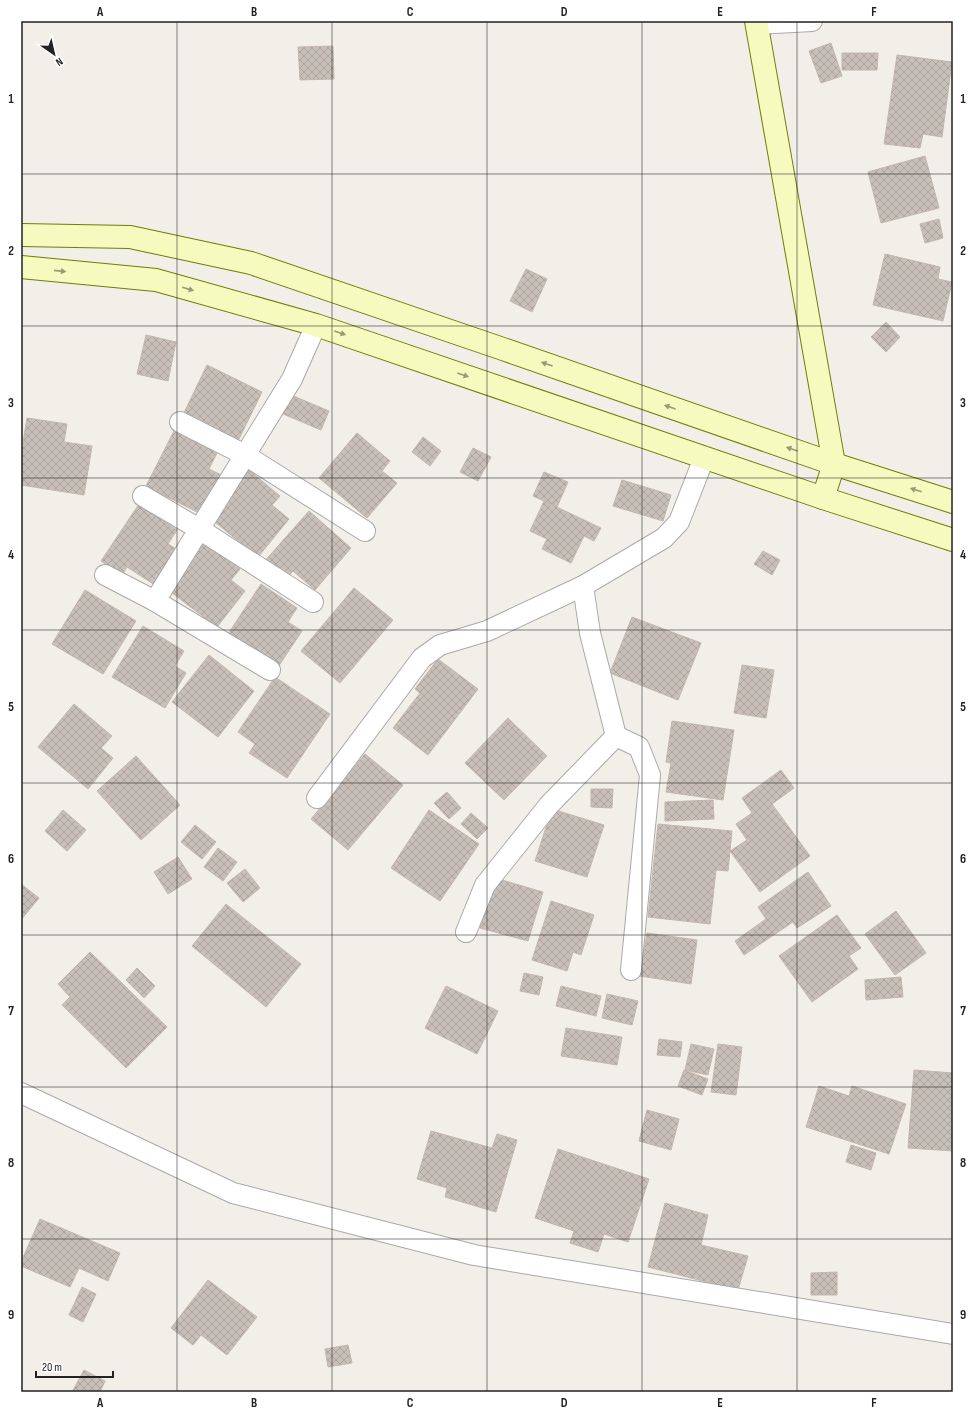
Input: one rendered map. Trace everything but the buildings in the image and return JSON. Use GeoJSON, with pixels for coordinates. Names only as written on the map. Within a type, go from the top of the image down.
{"type":"FeatureCollection","features":[{"type":"Feature","properties":{"kind":"street"},"geometry":{"type":"LineString","coordinates":[[812,21],[757,22],[834,464],[823,498]]}},
{"type":"Feature","properties":{"kind":"street"},"geometry":{"type":"LineString","coordinates":[[21,235],[130,237],[251,263],[834,464],[953,502]]}},
{"type":"Feature","properties":{"kind":"street"},"geometry":{"type":"LineString","coordinates":[[21,267],[156,280],[316,325],[704,458],[953,540]]}},
{"type":"Feature","properties":{"kind":"street"},"geometry":{"type":"LineString","coordinates":[[155,601],[292,379],[316,325]]}},
{"type":"Feature","properties":{"kind":"street"},"geometry":{"type":"LineString","coordinates":[[180,422],[245,455],[365,531]]}},
{"type":"Feature","properties":{"kind":"street"},"geometry":{"type":"LineString","coordinates":[[317,798],[422,658],[440,645],[487,631],[583,586],[664,538],[679,522],[704,458]]}},
{"type":"Feature","properties":{"kind":"street"},"geometry":{"type":"LineString","coordinates":[[143,496],[199,529],[313,602]]}},
{"type":"Feature","properties":{"kind":"street"},"geometry":{"type":"LineString","coordinates":[[105,575],[155,601],[270,670]]}},
{"type":"Feature","properties":{"kind":"street"},"geometry":{"type":"LineString","coordinates":[[583,586],[590,633],[616,736]]}},
{"type":"Feature","properties":{"kind":"street"},"geometry":{"type":"LineString","coordinates":[[466,932],[485,885],[549,805],[616,736]]}},
{"type":"Feature","properties":{"kind":"street"},"geometry":{"type":"LineString","coordinates":[[616,736],[639,747],[650,775],[631,970]]}},
{"type":"Feature","properties":{"kind":"street"},"geometry":{"type":"LineString","coordinates":[[21,1093],[233,1193],[474,1255],[953,1334]]}}]}
